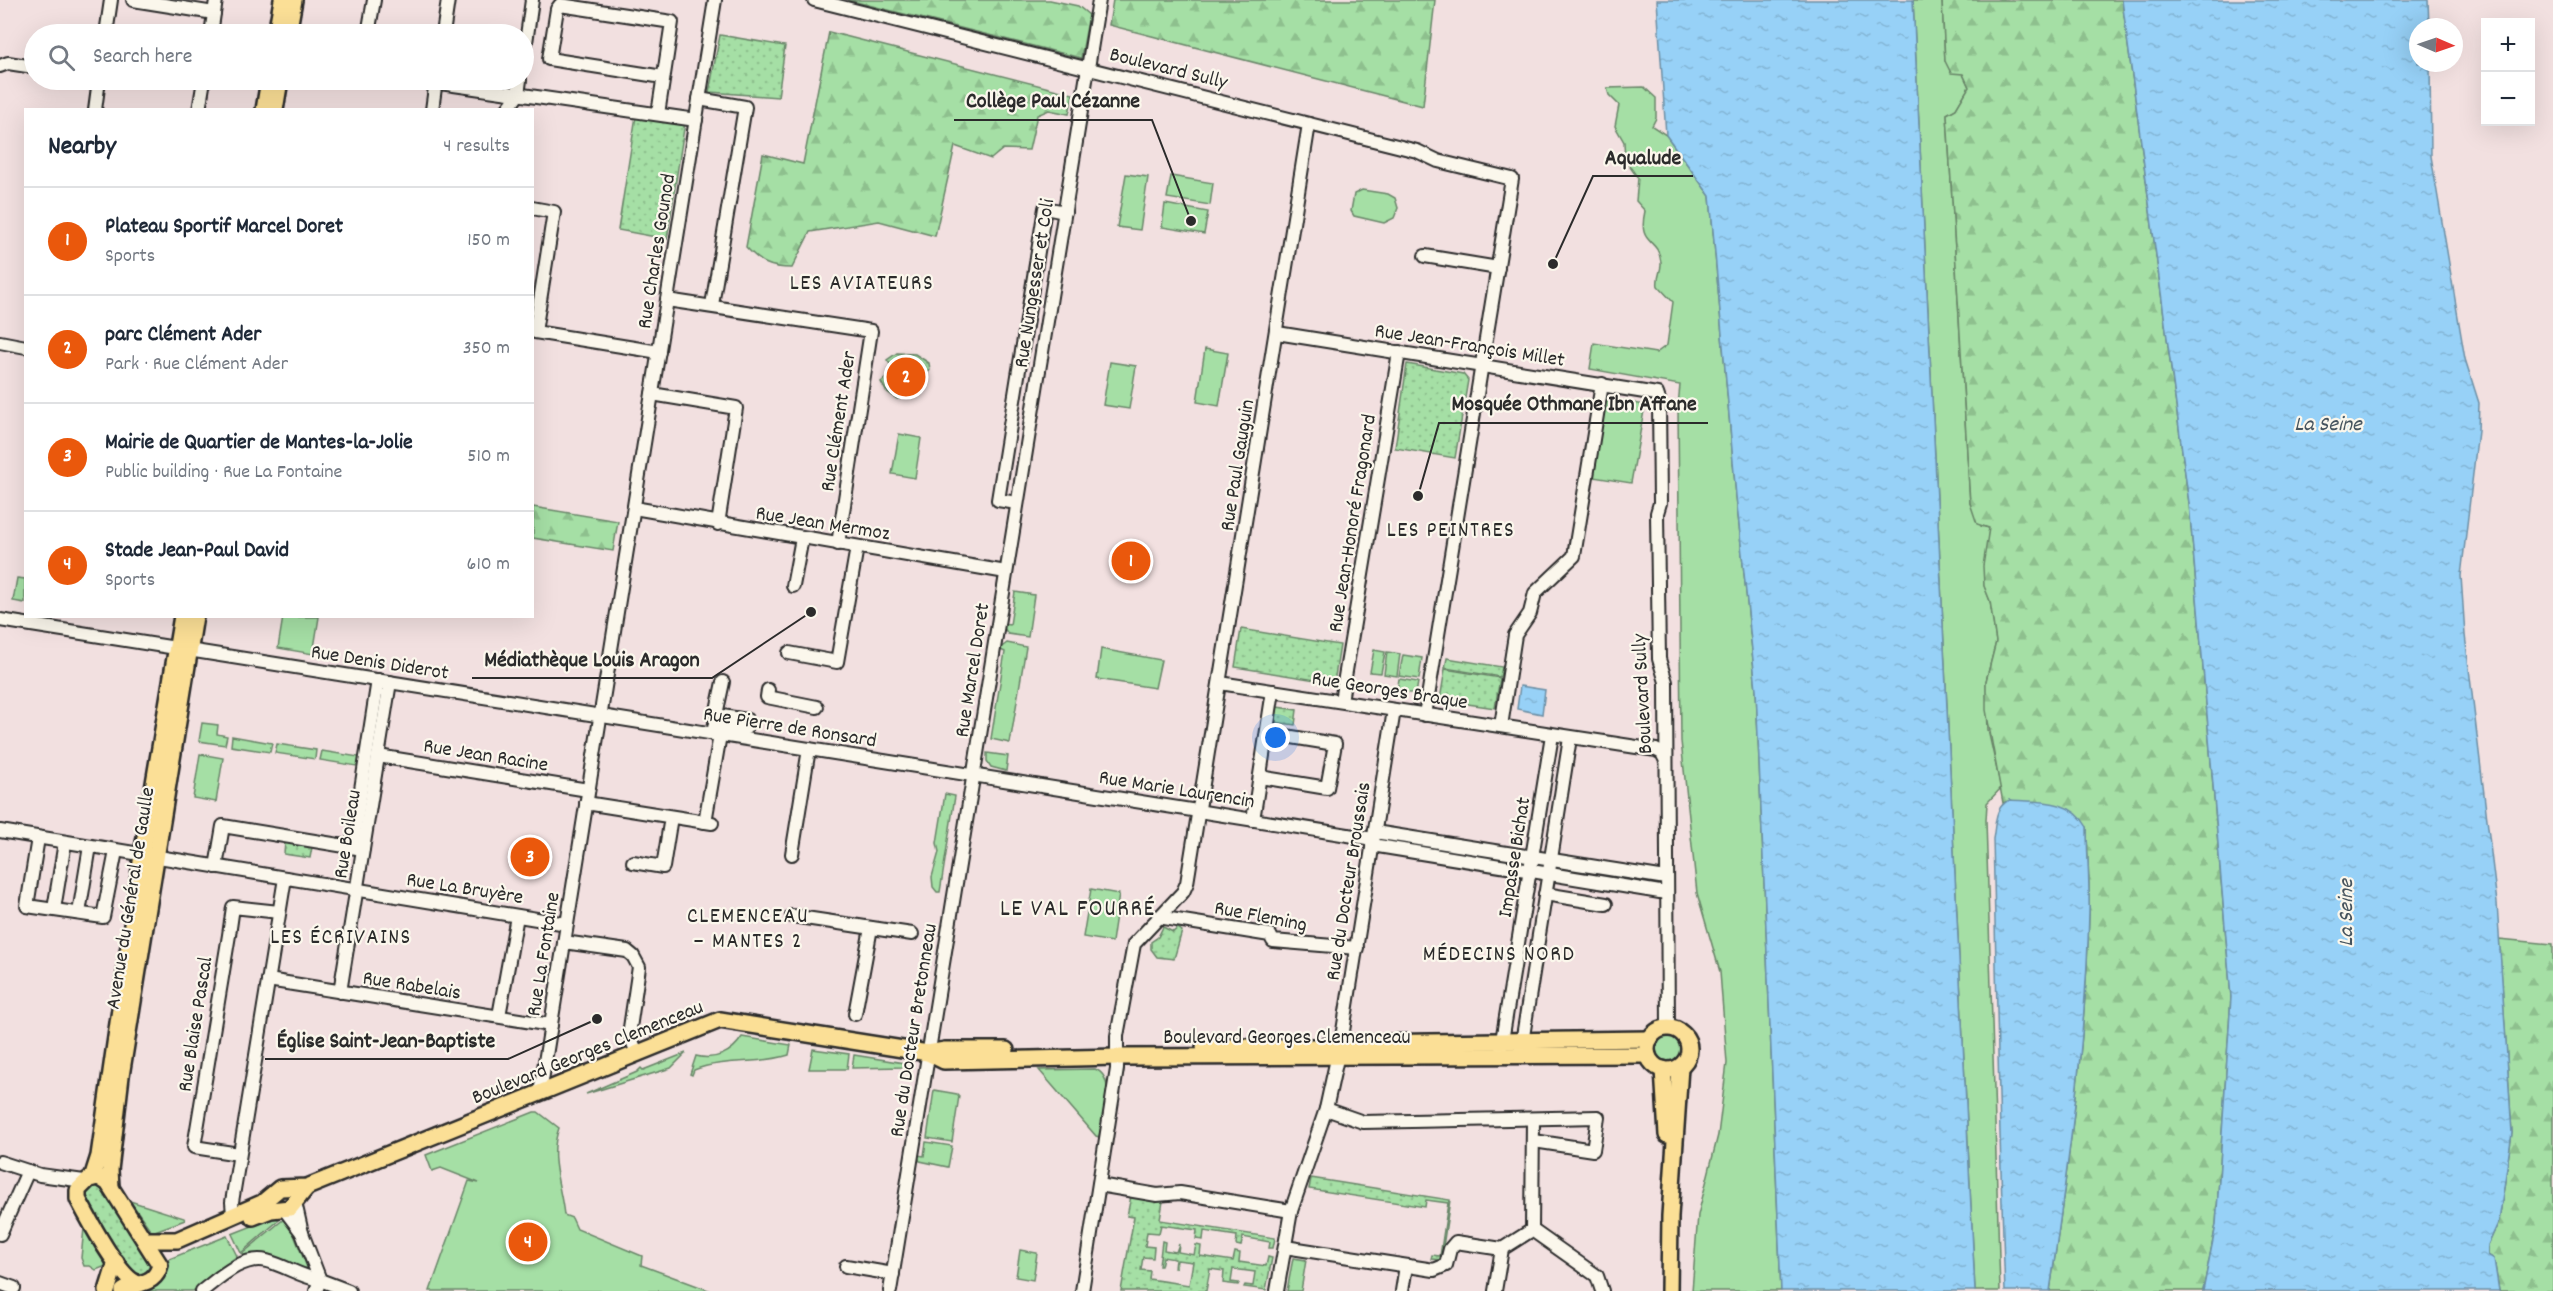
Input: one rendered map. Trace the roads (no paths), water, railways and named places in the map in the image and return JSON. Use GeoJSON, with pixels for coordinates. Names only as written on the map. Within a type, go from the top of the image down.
{"type":"FeatureCollection","features":[{"type":"Feature","properties":{"kind":"main road"},"geometry":{"type":"LineString","coordinates":[[278,24],[282,0]]}},
{"type":"Feature","properties":{"kind":"main road"},"geometry":{"type":"LineString","coordinates":[[290,24],[294,0]]}},
{"type":"Feature","properties":{"kind":"main road"},"geometry":{"type":"LineString","coordinates":[[264,108],[267,90]]}},
{"type":"Feature","properties":{"kind":"main road"},"geometry":{"type":"LineString","coordinates":[[275,108],[278,90]]}},
{"type":"Feature","properties":{"kind":"main road","name":"Avenue du Général de Gaulle"},"geometry":{"type":"LineString","coordinates":[[111,1187],[110,1170],[122,1076],[157,857],[183,649],[182,618]]}},
{"type":"Feature","properties":{"kind":"main road","name":"Avenue du Général de Gaulle"},"geometry":{"type":"LineString","coordinates":[[77,1197],[78,1190],[88,1180],[99,1156],[141,855],[183,649],[194,618]]}},
{"type":"Feature","properties":{"kind":"main road","name":"Boulevard Georges Clemenceau"},"geometry":{"type":"LineString","coordinates":[[281,1190],[308,1187],[723,1020],[928,1053],[945,1050],[1117,1053],[1521,1049],[1648,1055]]}},
{"type":"Feature","properties":{"kind":"main road"},"geometry":{"type":"LineString","coordinates":[[1668,1028],[1681,1032],[1688,1043],[1688,1057],[1680,1067],[1674,1070],[1655,1066],[1648,1055],[1650,1039],[1656,1032],[1668,1028]]}},
{"type":"Feature","properties":{"kind":"main road","name":"Boulevard Georges Clemenceau"},"geometry":{"type":"LineString","coordinates":[[1521,1049],[1650,1039]]}},
{"type":"Feature","properties":{"kind":"main road"},"geometry":{"type":"LineString","coordinates":[[1670,1216],[1680,1067]]}},
{"type":"Feature","properties":{"kind":"main road"},"geometry":{"type":"LineString","coordinates":[[1663,1069],[1670,1216],[1669,1291]]}},
{"type":"Feature","properties":{"kind":"main road"},"geometry":{"type":"LineString","coordinates":[[88,1180],[103,1178],[111,1187],[160,1265]]}},
{"type":"Feature","properties":{"kind":"main road","name":"Boulevard Georges Clemenceau"},"geometry":{"type":"LineString","coordinates":[[289,1205],[308,1187]]}},
{"type":"Feature","properties":{"kind":"main road"},"geometry":{"type":"LineString","coordinates":[[146,1240],[177,1240],[266,1200],[281,1190]]}},
{"type":"Feature","properties":{"kind":"main road"},"geometry":{"type":"LineString","coordinates":[[281,1190],[275,1203],[289,1205]]}},
{"type":"Feature","properties":{"kind":"main road"},"geometry":{"type":"LineString","coordinates":[[77,1197],[126,1276],[130,1287],[152,1280],[157,1275],[167,1250],[177,1240]]}},
{"type":"Feature","properties":{"kind":"main road"},"geometry":{"type":"LineString","coordinates":[[199,1231],[222,1228],[289,1205]]}},
{"type":"Feature","properties":{"kind":"main road"},"geometry":{"type":"LineString","coordinates":[[107,1291],[116,1262]]}},
{"type":"Feature","properties":{"kind":"street"},"geometry":{"type":"LineString","coordinates":[[107,24],[111,0]]}},
{"type":"Feature","properties":{"kind":"street"},"geometry":{"type":"LineString","coordinates":[[133,0],[215,6],[212,24]]}},
{"type":"Feature","properties":{"kind":"street"},"geometry":{"type":"LineString","coordinates":[[370,24],[374,0]]}},
{"type":"Feature","properties":{"kind":"street"},"geometry":{"type":"LineString","coordinates":[[444,24],[448,0]]}},
{"type":"Feature","properties":{"kind":"street"},"geometry":{"type":"LineString","coordinates":[[529,24],[532,0]]}},
{"type":"Feature","properties":{"kind":"street"},"geometry":{"type":"LineString","coordinates":[[715,0],[724,0]]}},
{"type":"Feature","properties":{"kind":"street","name":"Rue Charles Gounod"},"geometry":{"type":"LineString","coordinates":[[600,716],[715,0]]}},
{"type":"Feature","properties":{"kind":"street","name":"Boulevard Sully"},"geometry":{"type":"LineString","coordinates":[[814,0],[1417,151],[1438,161],[1512,179],[1498,268]]}},
{"type":"Feature","properties":{"kind":"street","name":"Rue Nungesser et Coli"},"geometry":{"type":"LineString","coordinates":[[1006,572],[1099,0]]}},
{"type":"Feature","properties":{"kind":"street"},"geometry":{"type":"LineString","coordinates":[[658,114],[672,22],[560,5],[557,9],[549,59],[663,76]]}},
{"type":"Feature","properties":{"kind":"street"},"geometry":{"type":"LineString","coordinates":[[0,66],[8,63],[24,65]]}},
{"type":"Feature","properties":{"kind":"street"},"geometry":{"type":"LineString","coordinates":[[95,108],[98,90]]}},
{"type":"Feature","properties":{"kind":"street"},"geometry":{"type":"LineString","coordinates":[[199,108],[202,90]]}},
{"type":"Feature","properties":{"kind":"street"},"geometry":{"type":"LineString","coordinates":[[432,108],[435,90]]}},
{"type":"Feature","properties":{"kind":"street"},"geometry":{"type":"LineString","coordinates":[[493,90],[696,120]]}},
{"type":"Feature","properties":{"kind":"street"},"geometry":{"type":"LineString","coordinates":[[508,108],[519,90]]}},
{"type":"Feature","properties":{"kind":"street"},"geometry":{"type":"LineString","coordinates":[[699,99],[745,107],[712,305]]}},
{"type":"Feature","properties":{"kind":"street","name":"Rue Paul Gauguin"},"geometry":{"type":"LineString","coordinates":[[1082,1291],[1099,1185],[1117,1053],[1117,1036],[1134,944],[1186,888],[1309,124]]}},
{"type":"Feature","properties":{"kind":"street"},"geometry":{"type":"LineString","coordinates":[[534,208],[554,212],[535,332],[659,352]]}},
{"type":"Feature","properties":{"kind":"street"},"geometry":{"type":"LineString","coordinates":[[1017,503],[998,500],[1045,208],[1065,212]]}},
{"type":"Feature","properties":{"kind":"street"},"geometry":{"type":"LineString","coordinates":[[1425,256],[1498,268],[1425,715]]}},
{"type":"Feature","properties":{"kind":"street","name":"Rue Clément Ader"},"geometry":{"type":"LineString","coordinates":[[667,300],[712,305],[871,331],[838,544]]}},
{"type":"Feature","properties":{"kind":"street","name":"Rue Jean-François Millet"},"geometry":{"type":"LineString","coordinates":[[1277,333],[1657,394]]}},
{"type":"Feature","properties":{"kind":"street"},"geometry":{"type":"LineString","coordinates":[[0,342],[24,346]]}},
{"type":"Feature","properties":{"kind":"street","name":"Rue Jean-Honoré Fragonard"},"geometry":{"type":"LineString","coordinates":[[1341,701],[1399,352]]}},
{"type":"Feature","properties":{"kind":"street"},"geometry":{"type":"LineString","coordinates":[[1501,726],[1515,635],[1528,618],[1535,593],[1574,556],[1602,384]]}},
{"type":"Feature","properties":{"kind":"street"},"geometry":{"type":"LineString","coordinates":[[652,394],[736,408],[718,524]]}},
{"type":"Feature","properties":{"kind":"street","name":"Boulevard Sully"},"geometry":{"type":"LineString","coordinates":[[1657,394],[1659,400],[1660,503],[1657,513],[1659,659],[1666,682],[1668,1028]]}},
{"type":"Feature","properties":{"kind":"street","name":"Rue Jean Mermoz"},"geometry":{"type":"LineString","coordinates":[[634,508],[1006,572]]}},
{"type":"Feature","properties":{"kind":"street"},"geometry":{"type":"LineString","coordinates":[[793,586],[802,538]]}},
{"type":"Feature","properties":{"kind":"street"},"geometry":{"type":"LineString","coordinates":[[789,653],[824,665],[837,662],[857,547]]}},
{"type":"Feature","properties":{"kind":"street","name":"Rue Marcel Doret"},"geometry":{"type":"LineString","coordinates":[[974,775],[1006,572]]}},
{"type":"Feature","properties":{"kind":"street","name":"Rue Denis Diderot"},"geometry":{"type":"LineString","coordinates":[[0,620],[600,716]]}},
{"type":"Feature","properties":{"kind":"street"},"geometry":{"type":"LineString","coordinates":[[216,867],[224,826],[357,848],[384,681]]}},
{"type":"Feature","properties":{"kind":"street","name":"Rue Boileau"},"geometry":{"type":"LineString","coordinates":[[340,992],[356,890],[357,848],[378,756],[384,681]]}},
{"type":"Feature","properties":{"kind":"street"},"geometry":{"type":"LineString","coordinates":[[716,734],[715,723],[746,728],[747,720],[716,715],[723,682]]}},
{"type":"Feature","properties":{"kind":"street","name":"Rue Georges Braque"},"geometry":{"type":"LineString","coordinates":[[1220,683],[1656,750],[1662,753],[1665,759]]}},
{"type":"Feature","properties":{"kind":"street"},"geometry":{"type":"LineString","coordinates":[[768,690],[766,697],[817,707]]}},
{"type":"Feature","properties":{"kind":"street"},"geometry":{"type":"LineString","coordinates":[[1253,820],[1273,691]]}},
{"type":"Feature","properties":{"kind":"street","name":"Rue du Docteur Broussais"},"geometry":{"type":"LineString","coordinates":[[1277,1291],[1291,1211],[1326,1109],[1339,1051],[1394,710]]}},
{"type":"Feature","properties":{"kind":"street","name":"Rue Pierre de Ronsard"},"geometry":{"type":"LineString","coordinates":[[600,716],[974,775]]}},
{"type":"Feature","properties":{"kind":"street","name":"Rue La Fontaine"},"geometry":{"type":"LineString","coordinates":[[540,1093],[600,716]]}},
{"type":"Feature","properties":{"kind":"street"},"geometry":{"type":"LineString","coordinates":[[1260,777],[1327,788],[1335,744],[1267,733]]}},
{"type":"Feature","properties":{"kind":"street","name":"Rue Jean Racine"},"geometry":{"type":"LineString","coordinates":[[378,756],[587,796],[671,817],[709,823],[716,734]]}},
{"type":"Feature","properties":{"kind":"street","name":"Impasse Bichat"},"geometry":{"type":"LineString","coordinates":[[1501,1049],[1552,735]]}},
{"type":"Feature","properties":{"kind":"street","name":"Impasse Bichat"},"geometry":{"type":"LineString","coordinates":[[1521,1049],[1570,738]]}},
{"type":"Feature","properties":{"kind":"street"},"geometry":{"type":"LineString","coordinates":[[792,854],[809,749]]}},
{"type":"Feature","properties":{"kind":"street","name":"Rue Marie Laurencin"},"geometry":{"type":"LineString","coordinates":[[974,775],[1373,839]]}},
{"type":"Feature","properties":{"kind":"street","name":"Rue du Docteur Bretonneau"},"geometry":{"type":"LineString","coordinates":[[890,1291],[974,775]]}},
{"type":"Feature","properties":{"kind":"street"},"geometry":{"type":"LineString","coordinates":[[633,862],[663,867],[671,817]]}},
{"type":"Feature","properties":{"kind":"street","name":"Rue La Bruyère"},"geometry":{"type":"LineString","coordinates":[[0,831],[567,924]]}},
{"type":"Feature","properties":{"kind":"street"},"geometry":{"type":"LineString","coordinates":[[38,838],[27,906],[104,917],[116,851]]}},
{"type":"Feature","properties":{"kind":"street"},"geometry":{"type":"LineString","coordinates":[[1373,839],[1532,857],[1666,878]]}},
{"type":"Feature","properties":{"kind":"street"},"geometry":{"type":"LineString","coordinates":[[1373,839],[1530,871],[1666,893]]}},
{"type":"Feature","properties":{"kind":"street"},"geometry":{"type":"LineString","coordinates":[[54,909],[65,842]]}},
{"type":"Feature","properties":{"kind":"street"},"geometry":{"type":"LineString","coordinates":[[79,913],[90,846]]}},
{"type":"Feature","properties":{"kind":"street"},"geometry":{"type":"LineString","coordinates":[[233,1215],[232,1202],[285,878]]}},
{"type":"Feature","properties":{"kind":"street"},"geometry":{"type":"LineString","coordinates":[[1545,894],[1606,904]]}},
{"type":"Feature","properties":{"kind":"street","name":"Rue Blaise Pascal"},"geometry":{"type":"LineString","coordinates":[[240,1154],[194,1147],[233,907],[279,912]]}},
{"type":"Feature","properties":{"kind":"street"},"geometry":{"type":"LineString","coordinates":[[499,1016],[518,916]]}},
{"type":"Feature","properties":{"kind":"street"},"geometry":{"type":"LineString","coordinates":[[792,916],[912,934]]}},
{"type":"Feature","properties":{"kind":"street","name":"Rue Fleming"},"geometry":{"type":"LineString","coordinates":[[1158,917],[1270,935],[1273,941],[1357,948]]}},
{"type":"Feature","properties":{"kind":"street"},"geometry":{"type":"LineString","coordinates":[[855,1014],[870,928]]}},
{"type":"Feature","properties":{"kind":"street"},"geometry":{"type":"LineString","coordinates":[[564,942],[627,951],[638,962],[630,1028],[632,1043],[637,1053]]}},
{"type":"Feature","properties":{"kind":"street","name":"Rue Rabelais"},"geometry":{"type":"LineString","coordinates":[[268,980],[551,1025]]}},
{"type":"Feature","properties":{"kind":"street"},"geometry":{"type":"LineString","coordinates":[[1326,1109],[1363,1122],[1598,1117],[1593,1150],[1534,1141]]}},
{"type":"Feature","properties":{"kind":"street"},"geometry":{"type":"LineString","coordinates":[[1532,1230],[1533,1119]]}},
{"type":"Feature","properties":{"kind":"street"},"geometry":{"type":"LineString","coordinates":[[0,1162],[34,1173],[88,1180]]}},
{"type":"Feature","properties":{"kind":"street"},"geometry":{"type":"LineString","coordinates":[[34,1173],[77,1197]]}},
{"type":"Feature","properties":{"kind":"street"},"geometry":{"type":"LineString","coordinates":[[0,1234],[34,1173]]}},
{"type":"Feature","properties":{"kind":"street"},"geometry":{"type":"LineString","coordinates":[[1099,1185],[1157,1195],[1180,1193],[1291,1211]]}},
{"type":"Feature","properties":{"kind":"street"},"geometry":{"type":"LineString","coordinates":[[289,1205],[302,1233],[318,1285]]}},
{"type":"Feature","properties":{"kind":"street"},"geometry":{"type":"LineString","coordinates":[[1285,1247],[1439,1269],[1446,1265],[1449,1249],[1456,1242],[1502,1249],[1532,1230]]}},
{"type":"Feature","properties":{"kind":"street"},"geometry":{"type":"LineString","coordinates":[[1532,1230],[1597,1275],[1602,1291]]}},
{"type":"Feature","properties":{"kind":"street"},"geometry":{"type":"LineString","coordinates":[[1495,1291],[1502,1249]]}},
{"type":"Feature","properties":{"kind":"street"},"geometry":{"type":"LineString","coordinates":[[202,1291],[237,1265],[255,1260],[268,1262],[318,1285],[349,1291]]}},
{"type":"Feature","properties":{"kind":"street"},"geometry":{"type":"LineString","coordinates":[[846,1266],[893,1274]]}},
{"type":"Feature","properties":{"kind":"street"},"geometry":{"type":"LineString","coordinates":[[1402,1291],[1406,1266]]}},
{"type":"Feature","properties":{"kind":"street"},"geometry":{"type":"LineString","coordinates":[[0,1283],[14,1288]]}},
{"type":"Feature","properties":{"kind":"water"},"geometry":{"type":"Polygon","coordinates":[[[1657,0],[1913,0],[1975,1291],[1781,1291],[1756,689],[1736,496],[1710,196],[1666,135],[1657,0]]]}},
{"type":"Feature","properties":{"kind":"water","name":"La Seine"},"geometry":{"type":"Polygon","coordinates":[[[2122,0],[2428,0],[2429,18],[2409,18],[2409,72],[2430,72],[2431,156],[2465,359],[2479,403],[2478,431],[2461,576],[2465,635],[2497,903],[2512,1133],[2499,1221],[2488,1245],[2488,1255],[2494,1259],[2499,1291],[2203,1291],[2216,1225],[2231,997],[2189,503],[2122,0]]]}},
{"type":"Feature","properties":{"kind":"water"},"geometry":{"type":"Polygon","coordinates":[[[1520,686],[1545,690],[1542,714],[1517,709],[1520,686]]]}},
{"type":"Feature","properties":{"kind":"water"},"geometry":{"type":"Polygon","coordinates":[[[2010,800],[2053,803],[2063,806],[2080,818],[2087,827],[2089,902],[2084,1008],[2069,1150],[2050,1291],[2005,1291],[1993,839],[1998,811],[2010,800]]]}},
{"type":"Feature","properties":{"kind":"place","name":"Collège Paul Cézanne"},"geometry":{"type":"Point","coordinates":[1191,221]}},
{"type":"Feature","properties":{"kind":"place","name":"Aqualude"},"geometry":{"type":"Point","coordinates":[1553,264]}},
{"type":"Feature","properties":{"kind":"place","name":"parc Clément Ader"},"geometry":{"type":"Point","coordinates":[906,377]}},
{"type":"Feature","properties":{"kind":"place","name":"Mosquée Othmane Ibn Affane"},"geometry":{"type":"Point","coordinates":[1418,496]}},
{"type":"Feature","properties":{"kind":"place","name":"Plateau Sportif Marcel Doret"},"geometry":{"type":"Point","coordinates":[1131,561]}},
{"type":"Feature","properties":{"kind":"place","name":"Médiathèque Louis Aragon"},"geometry":{"type":"Point","coordinates":[811,612]}},
{"type":"Feature","properties":{"kind":"place","name":"Mairie de Quartier de Mantes-la-Jolie"},"geometry":{"type":"Point","coordinates":[530,857]}},
{"type":"Feature","properties":{"kind":"place","name":"Église Saint-Jean-Baptiste"},"geometry":{"type":"Point","coordinates":[597,1019]}},
{"type":"Feature","properties":{"kind":"place","name":"Stade Jean-Paul David"},"geometry":{"type":"Point","coordinates":[528,1242]}},
{"type":"Feature","properties":{"kind":"district","name":"LES AVIATEURS"},"geometry":{"type":"Point","coordinates":[862,281]}},
{"type":"Feature","properties":{"kind":"district","name":"LES PEINTRES"},"geometry":{"type":"Point","coordinates":[1451,528]}},
{"type":"Feature","properties":{"kind":"district","name":"LE VAL FOURRÉ"},"geometry":{"type":"Point","coordinates":[1078,907]}},
{"type":"Feature","properties":{"kind":"district","name":"CLEMENCEAU – MANTES 2"},"geometry":{"type":"Point","coordinates":[748,926]}},
{"type":"Feature","properties":{"kind":"district","name":"LES ÉCRIVAINS"},"geometry":{"type":"Point","coordinates":[341,935]}},
{"type":"Feature","properties":{"kind":"district","name":"MÉDECINS NORD"},"geometry":{"type":"Point","coordinates":[1499,952]}}]}
